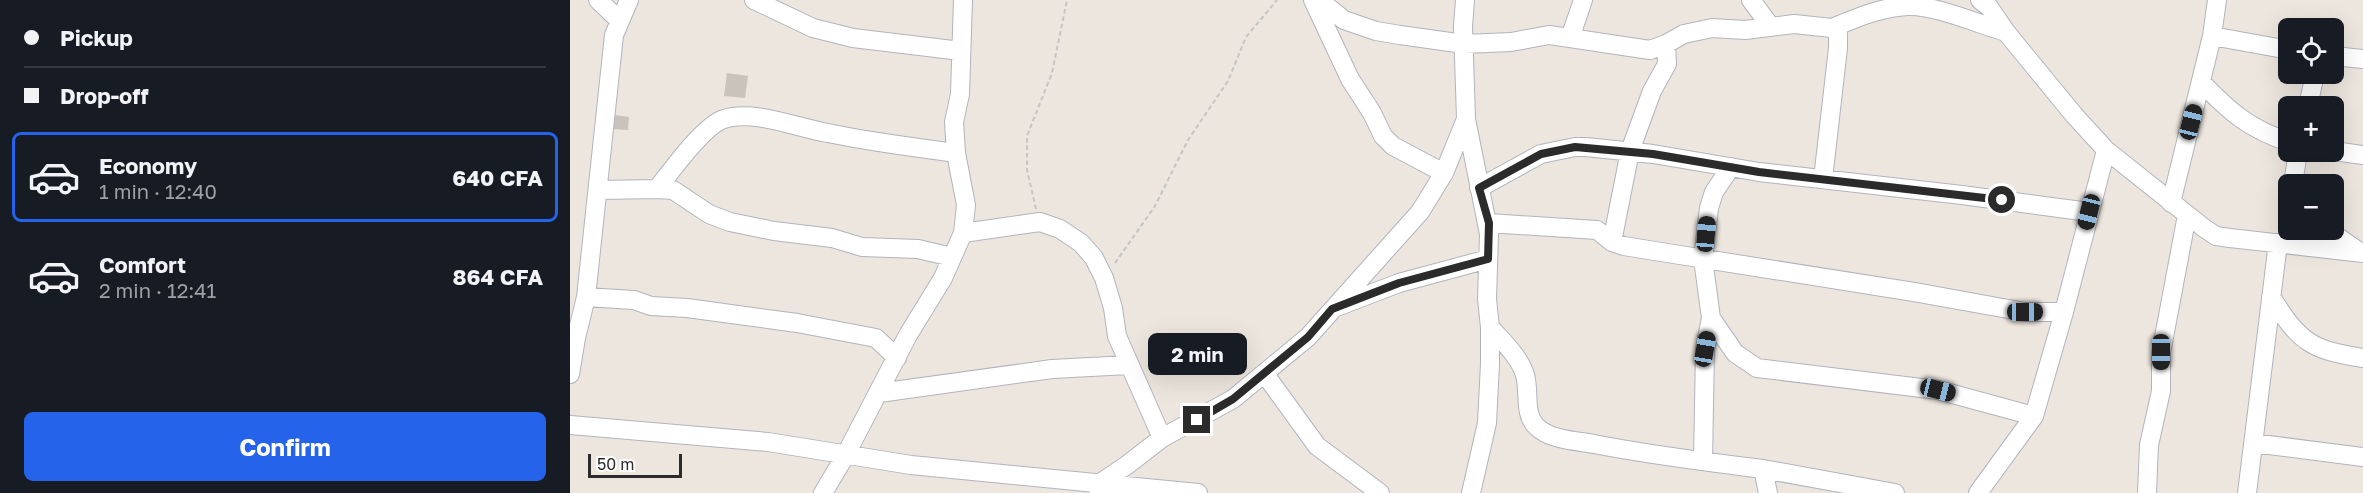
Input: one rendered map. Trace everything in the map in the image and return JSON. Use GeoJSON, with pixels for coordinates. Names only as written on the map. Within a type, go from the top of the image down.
{"type":"FeatureCollection","features":[{"type":"Feature","properties":{"kind":"street"},"geometry":{"type":"LineString","coordinates":[[598,0],[619,20]]}},
{"type":"Feature","properties":{"kind":"street"},"geometry":{"type":"LineString","coordinates":[[570,374],[586,297],[614,35],[628,0]]}},
{"type":"Feature","properties":{"kind":"street"},"geometry":{"type":"LineString","coordinates":[[754,0],[813,28],[843,36],[961,51]]}},
{"type":"Feature","properties":{"kind":"street"},"geometry":{"type":"LineString","coordinates":[[823,493],[879,393],[908,335],[943,278],[963,233],[966,205],[956,153],[954,123],[960,94],[963,0]]}},
{"type":"Feature","properties":{"kind":"street"},"geometry":{"type":"LineString","coordinates":[[1313,0],[1350,79],[1372,113],[1383,136],[1393,146],[1444,173]]}},
{"type":"Feature","properties":{"kind":"street"},"geometry":{"type":"LineString","coordinates":[[1319,0],[1344,20],[1376,31],[1464,44],[1511,42],[1549,35],[1650,50],[1684,34],[1712,28],[1745,30],[1794,24],[1832,28],[1868,13],[1907,6],[1927,8],[2006,32]]}},
{"type":"Feature","properties":{"kind":"street"},"geometry":{"type":"LineString","coordinates":[[1465,0],[1463,26],[1466,119],[1479,188],[1489,223],[1487,299],[1490,327],[1487,423],[1471,493]]}},
{"type":"Feature","properties":{"kind":"street"},"geometry":{"type":"LineString","coordinates":[[1570,38],[1582,0]]}},
{"type":"Feature","properties":{"kind":"street"},"geometry":{"type":"LineString","coordinates":[[1750,0],[1771,27]]}},
{"type":"Feature","properties":{"kind":"street"},"geometry":{"type":"LineString","coordinates":[[1980,0],[1989,7],[2006,32],[2106,150],[2216,236],[2362,253]]}},
{"type":"Feature","properties":{"kind":"street"},"geometry":{"type":"LineString","coordinates":[[2171,203],[2212,36],[2217,0]]}},
{"type":"Feature","properties":{"kind":"street"},"geometry":{"type":"LineString","coordinates":[[1823,179],[1838,48],[1838,34],[1832,28]]}},
{"type":"Feature","properties":{"kind":"street"},"geometry":{"type":"LineString","coordinates":[[2212,36],[2278,48]]}},
{"type":"Feature","properties":{"kind":"street"},"geometry":{"type":"LineString","coordinates":[[1612,242],[1630,152],[1652,91],[1667,63],[1666,44]]}},
{"type":"Feature","properties":{"kind":"street"},"geometry":{"type":"LineString","coordinates":[[2344,57],[2363,59]]}},
{"type":"Feature","properties":{"kind":"street"},"geometry":{"type":"LineString","coordinates":[[2201,82],[2220,103],[2260,132],[2278,138]]}},
{"type":"Feature","properties":{"kind":"street"},"geometry":{"type":"LineString","coordinates":[[657,189],[682,157],[709,129],[722,119],[738,116],[860,139],[956,153]]}},
{"type":"Feature","properties":{"kind":"street"},"geometry":{"type":"LineString","coordinates":[[1094,488],[1162,438],[1233,399],[1308,337],[1420,212],[1444,173],[1466,119]]}},
{"type":"Feature","properties":{"kind":"street"},"geometry":{"type":"LineString","coordinates":[[1479,188],[1541,154],[1575,147],[1630,152],[2089,212]]}},
{"type":"Feature","properties":{"kind":"street"},"geometry":{"type":"LineString","coordinates":[[1978,493],[2034,416],[2106,150]]}},
{"type":"Feature","properties":{"kind":"street"},"geometry":{"type":"LineString","coordinates":[[2344,152],[2363,155]]}},
{"type":"Feature","properties":{"kind":"street"},"geometry":{"type":"LineString","coordinates":[[1703,462],[1705,349],[1711,318],[1703,259],[1711,200],[1719,182],[1731,167]]}},
{"type":"Feature","properties":{"kind":"street"},"geometry":{"type":"LineString","coordinates":[[598,190],[673,190],[709,214],[730,222],[774,231],[820,236],[861,247],[918,249],[952,257]]}},
{"type":"Feature","properties":{"kind":"street"},"geometry":{"type":"LineString","coordinates":[[2147,493],[2149,445],[2161,391],[2161,352],[2187,215]]}},
{"type":"Feature","properties":{"kind":"street"},"geometry":{"type":"LineString","coordinates":[[963,233],[1040,222],[1060,229],[1081,243],[1094,258],[1104,278],[1113,308],[1117,336],[1162,438]]}},
{"type":"Feature","properties":{"kind":"street"},"geometry":{"type":"LineString","coordinates":[[1489,223],[1597,230],[1612,242],[1624,246],[2025,312],[2064,312]]}},
{"type":"Feature","properties":{"kind":"street"},"geometry":{"type":"LineString","coordinates":[[2343,240],[2362,253]]}},
{"type":"Feature","properties":{"kind":"street"},"geometry":{"type":"LineString","coordinates":[[2247,493],[2278,243]]}},
{"type":"Feature","properties":{"kind":"street"},"geometry":{"type":"LineString","coordinates":[[1332,309],[1399,283],[1488,259]]}},
{"type":"Feature","properties":{"kind":"street"},"geometry":{"type":"LineString","coordinates":[[586,297],[634,300],[651,306],[687,308],[796,322],[876,339],[897,358]]}},
{"type":"Feature","properties":{"kind":"street"},"geometry":{"type":"LineString","coordinates":[[2271,297],[2305,341],[2317,348],[2363,358]]}},
{"type":"Feature","properties":{"kind":"street"},"geometry":{"type":"LineString","coordinates":[[1711,318],[1735,353],[1757,368],[1938,390],[2034,416]]}},
{"type":"Feature","properties":{"kind":"street"},"geometry":{"type":"LineString","coordinates":[[1490,327],[1517,359],[1525,374],[1530,417],[1538,428],[1550,434],[1653,455],[1763,469],[1895,493]]}},
{"type":"Feature","properties":{"kind":"street"},"geometry":{"type":"LineString","coordinates":[[879,393],[1052,369],[1129,365]]}},
{"type":"Feature","properties":{"kind":"street"},"geometry":{"type":"LineString","coordinates":[[1264,373],[1317,446],[1380,493]]}},
{"type":"Feature","properties":{"kind":"street"},"geometry":{"type":"LineString","coordinates":[[570,425],[768,442],[845,456],[1094,488],[1198,493]]}},
{"type":"Feature","properties":{"kind":"street"},"geometry":{"type":"LineString","coordinates":[[2253,443],[2363,457]]}},
{"type":"Feature","properties":{"kind":"street"},"geometry":{"type":"LineString","coordinates":[[1763,469],[1768,493]]}},
{"type":"Feature","properties":{"kind":"path"},"geometry":{"type":"LineString","coordinates":[[1040,222],[1027,170],[1027,136],[1052,73],[1067,0]]}},
{"type":"Feature","properties":{"kind":"path"},"geometry":{"type":"LineString","coordinates":[[1104,278],[1155,206],[1188,140],[1228,81],[1246,37],[1277,0]]}},
{"type":"Feature","properties":{"kind":"building"},"geometry":{"type":"Polygon","coordinates":[[[727,73],[748,76],[745,98],[724,96],[727,73]]]}},
{"type":"Feature","properties":{"kind":"building"},"geometry":{"type":"Polygon","coordinates":[[[615,115],[629,117],[628,130],[613,129],[615,115]]]}},
{"type":"Feature","properties":{"kind":"route"},"geometry":{"type":"LineString","coordinates":[[1197,420],[1233,399],[1308,337],[1332,309],[1399,283],[1488,259],[1489,223],[1479,188],[1541,154],[1575,147],[1609,149],[1759,172],[2002,200]]}}]}
